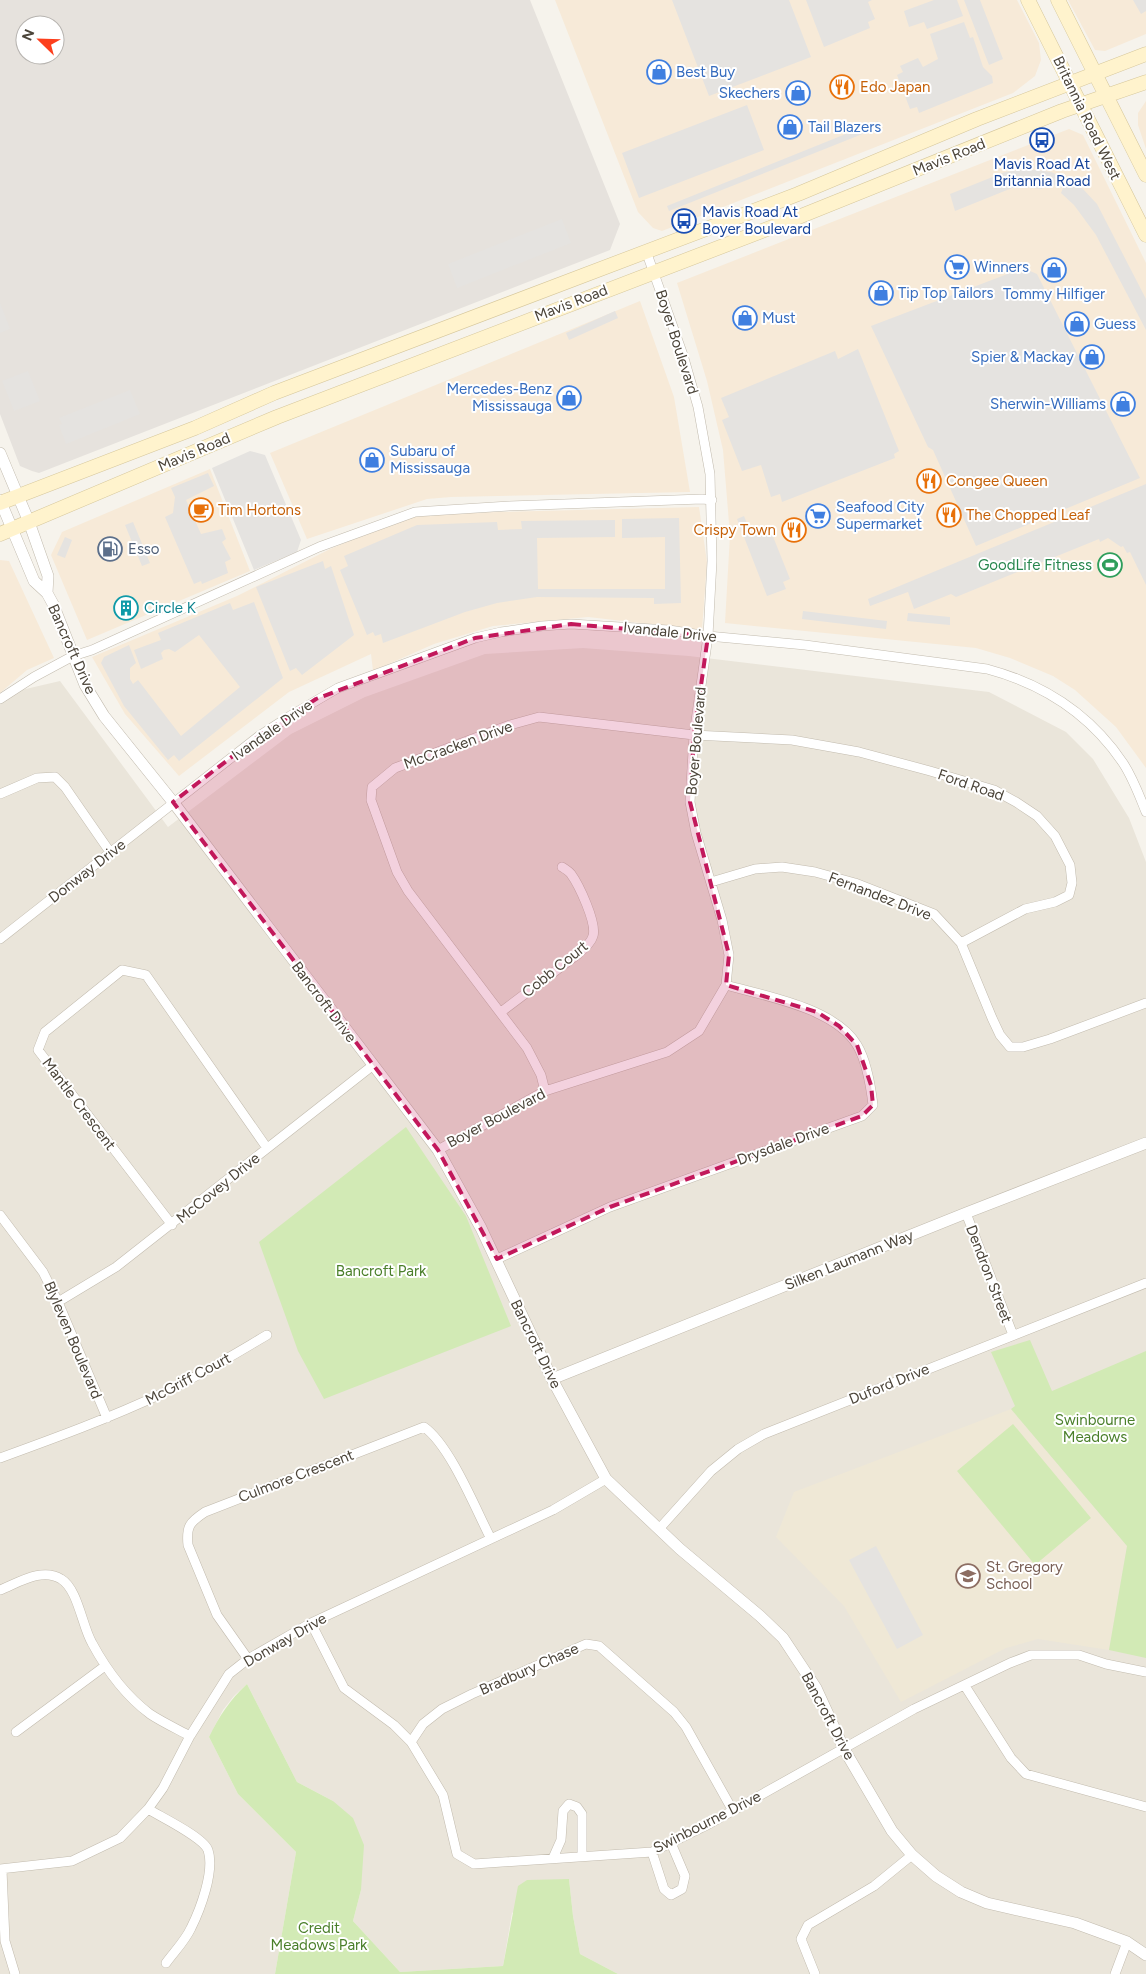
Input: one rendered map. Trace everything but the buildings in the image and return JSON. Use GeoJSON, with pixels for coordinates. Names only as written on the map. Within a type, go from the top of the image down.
{"type":"FeatureCollection","features":[{"type":"Feature","properties":{"kind":"main road","name":"Britannia Road West"},"geometry":{"type":"LineString","coordinates":[[1028,0],[1146,235]]}},
{"type":"Feature","properties":{"kind":"main road","name":"Britannia Road West"},"geometry":{"type":"LineString","coordinates":[[1058,0],[1108,96],[1146,175]]}},
{"type":"Feature","properties":{"kind":"main road","name":"Mavis Road"},"geometry":{"type":"LineString","coordinates":[[0,502],[195,428],[274,392],[798,194],[977,119],[1146,54]]}},
{"type":"Feature","properties":{"kind":"main road","name":"Mavis Road"},"geometry":{"type":"LineString","coordinates":[[6,531],[277,417],[796,218],[1081,105],[1146,82]]}},
{"type":"Feature","properties":{"kind":"street","name":"Boyer Boulevard"},"geometry":{"type":"LineString","coordinates":[[438,1150],[545,1091],[667,1052],[699,1031],[726,985],[729,955],[722,920],[696,833],[690,802],[694,735],[708,636],[712,561],[710,474],[698,407],[683,355],[646,250]]}},
{"type":"Feature","properties":{"kind":"street","name":"Bancroft Drive"},"geometry":{"type":"LineString","coordinates":[[0,454],[29,522],[48,576],[47,593]]}},
{"type":"Feature","properties":{"kind":"street"},"geometry":{"type":"LineString","coordinates":[[0,699],[34,677],[73,656],[92,650],[214,596],[319,547],[415,512],[518,506],[712,500]]}},
{"type":"Feature","properties":{"kind":"street","name":"Bancroft Drive"},"geometry":{"type":"LineString","coordinates":[[0,502],[6,531],[34,581],[47,593],[85,685],[104,716],[173,802],[372,1066],[438,1150],[497,1259],[552,1379],[606,1479],[659,1529],[783,1638],[816,1688],[844,1749],[892,1831],[912,1855],[936,1876],[953,1887],[987,1903],[1075,1923],[1128,1942],[1146,1954]]}},
{"type":"Feature","properties":{"kind":"street","name":"Ivandale Drive"},"geometry":{"type":"LineString","coordinates":[[173,802],[259,736],[316,699],[347,685],[475,638],[542,626],[571,624],[669,630],[708,636],[805,645],[987,669],[1028,683],[1062,701],[1101,736],[1124,764],[1146,812]]}},
{"type":"Feature","properties":{"kind":"street","name":"McCracken Drive"},"geometry":{"type":"LineString","coordinates":[[545,1091],[541,1075],[527,1048],[408,891],[397,872],[371,800],[372,787],[395,768],[510,725],[539,717],[694,735]]}},
{"type":"Feature","properties":{"kind":"street","name":"Ford Road"},"geometry":{"type":"LineString","coordinates":[[694,735],[792,740],[859,752],[994,790],[1037,816],[1055,836],[1070,865],[1072,883],[1069,895],[1055,902],[1025,909],[961,943]]}},
{"type":"Feature","properties":{"kind":"street"},"geometry":{"type":"LineString","coordinates":[[0,794],[37,778],[55,777],[65,787],[110,852]]}},
{"type":"Feature","properties":{"kind":"street","name":"Donway Drive"},"geometry":{"type":"LineString","coordinates":[[0,939],[173,802]]}},
{"type":"Feature","properties":{"kind":"street","name":"Cobb Court"},"geometry":{"type":"LineString","coordinates":[[501,1012],[578,954],[588,945],[593,936],[594,926],[577,886],[570,874],[562,866]]}},
{"type":"Feature","properties":{"kind":"street","name":"Fernandez Drive"},"geometry":{"type":"LineString","coordinates":[[712,882],[754,869],[782,867],[815,872],[855,883],[934,914],[961,943],[1000,1035],[1010,1047],[1023,1047],[1050,1039],[1146,1003]]}},
{"type":"Feature","properties":{"kind":"street","name":"Mantle Crescent"},"geometry":{"type":"LineString","coordinates":[[172,1225],[38,1050],[44,1032],[122,970],[146,975],[267,1148]]}},
{"type":"Feature","properties":{"kind":"street","name":"Drysdale Drive"},"geometry":{"type":"LineString","coordinates":[[497,1259],[610,1207],[862,1116],[872,1105],[871,1085],[857,1045],[839,1026],[817,1012],[726,985]]}},
{"type":"Feature","properties":{"kind":"street","name":"McCovey Drive"},"geometry":{"type":"LineString","coordinates":[[58,1302],[116,1268],[372,1066]]}},
{"type":"Feature","properties":{"kind":"street","name":"Silken Laumann Way"},"geometry":{"type":"LineString","coordinates":[[552,1379],[966,1212],[1146,1143]]}},
{"type":"Feature","properties":{"kind":"street","name":"Dendron Street"},"geometry":{"type":"LineString","coordinates":[[966,1212],[1013,1335]]}},
{"type":"Feature","properties":{"kind":"street","name":"Blyleven Boulevard"},"geometry":{"type":"LineString","coordinates":[[0,1215],[43,1272],[58,1302],[106,1418]]}},
{"type":"Feature","properties":{"kind":"street","name":"Duford Drive"},"geometry":{"type":"LineString","coordinates":[[659,1529],[711,1471],[738,1449],[764,1434],[1146,1283]]}},
{"type":"Feature","properties":{"kind":"street","name":"McGriff Court"},"geometry":{"type":"LineString","coordinates":[[0,1458],[106,1418],[165,1392],[209,1370],[267,1335]]}},
{"type":"Feature","properties":{"kind":"street","name":"Culmore Crescent"},"geometry":{"type":"LineString","coordinates":[[248,1659],[217,1615],[188,1545],[187,1534],[191,1520],[205,1512],[424,1427],[433,1433],[444,1447],[491,1539]]}},
{"type":"Feature","properties":{"kind":"street","name":"Donway Drive"},"geometry":{"type":"LineString","coordinates":[[1,1869],[72,1861],[120,1838],[148,1809],[163,1788],[190,1736],[229,1674],[248,1659],[311,1623],[553,1510],[606,1479]]}},
{"type":"Feature","properties":{"kind":"street"},"geometry":{"type":"LineString","coordinates":[[0,1590],[42,1573],[59,1578],[68,1585],[91,1642],[105,1666],[126,1693],[150,1714],[190,1736]]}},
{"type":"Feature","properties":{"kind":"street","name":"Swinbourne Drive"},"geometry":{"type":"LineString","coordinates":[[311,1623],[344,1688],[394,1725],[411,1742],[442,1795],[457,1854],[474,1864],[652,1852],[733,1811],[914,1709],[1010,1663],[1031,1655],[1080,1655],[1106,1664],[1146,1672]]}},
{"type":"Feature","properties":{"kind":"street","name":"Bradbury Chase"},"geometry":{"type":"LineString","coordinates":[[411,1742],[424,1724],[436,1714],[464,1698],[586,1644],[600,1646],[674,1712],[686,1727],[733,1811]]}},
{"type":"Feature","properties":{"kind":"street"},"geometry":{"type":"LineString","coordinates":[[16,1732],[105,1666]]}},
{"type":"Feature","properties":{"kind":"street"},"geometry":{"type":"LineString","coordinates":[[965,1686],[1012,1758],[1026,1774],[1146,1807]]}},
{"type":"Feature","properties":{"kind":"street"},"geometry":{"type":"LineString","coordinates":[[553,1858],[560,1840],[563,1812],[569,1804],[577,1806],[582,1814],[582,1856]]}},
{"type":"Feature","properties":{"kind":"street"},"geometry":{"type":"LineString","coordinates":[[148,1809],[194,1836],[208,1850],[210,1868],[202,1901],[190,1930],[166,1963]]}},
{"type":"Feature","properties":{"kind":"street"},"geometry":{"type":"LineString","coordinates":[[652,1852],[664,1889],[671,1895],[682,1889],[685,1876],[672,1843]]}},
{"type":"Feature","properties":{"kind":"street"},"geometry":{"type":"LineString","coordinates":[[815,1974],[801,1939],[808,1925],[874,1886],[912,1855]]}},
{"type":"Feature","properties":{"kind":"street"},"geometry":{"type":"LineString","coordinates":[[1,1869],[5,1941],[15,1974]]}},
{"type":"Feature","properties":{"kind":"street"},"geometry":{"type":"LineString","coordinates":[[1115,1974],[1128,1942]]}},
{"type":"Feature","properties":{"kind":"highlighted area"},"geometry":{"type":"Polygon","coordinates":[[[571,624],[708,636],[694,735],[690,802],[729,955],[726,985],[817,1012],[839,1026],[857,1045],[871,1085],[873,1105],[862,1116],[610,1207],[497,1259],[438,1150],[173,802],[259,736],[316,699],[475,638],[571,624]]]}},
{"type":"Feature","properties":{"kind":"shaded area"},"geometry":{"type":"Polygon","coordinates":[[[0,0],[530,0],[620,224],[610,250],[39,473],[20,466],[0,414],[0,0]]]}},
{"type":"Feature","properties":{"kind":"shaded area"},"geometry":{"type":"Polygon","coordinates":[[[555,0],[1017,0],[1039,43],[1041,60],[1035,76],[1013,93],[662,231],[653,228],[638,212],[555,0]]]}},
{"type":"Feature","properties":{"kind":"shaded area"},"geometry":{"type":"Polygon","coordinates":[[[672,0],[789,0],[811,57],[709,96],[672,0]]]}},
{"type":"Feature","properties":{"kind":"shaded area"},"geometry":{"type":"Polygon","coordinates":[[[806,0],[872,0],[868,2],[875,19],[868,22],[870,28],[824,47],[806,0]]]}},
{"type":"Feature","properties":{"kind":"shaded area"},"geometry":{"type":"Polygon","coordinates":[[[934,0],[957,0],[963,16],[927,29],[924,22],[909,27],[904,11],[934,0]]]}},
{"type":"Feature","properties":{"kind":"shaded area"},"geometry":{"type":"Polygon","coordinates":[[[964,0],[980,0],[1003,59],[989,65],[964,0]]]}},
{"type":"Feature","properties":{"kind":"shaded area"},"geometry":{"type":"Polygon","coordinates":[[[1068,0],[1146,0],[1146,34],[1105,51],[1095,50],[1068,0]]]}},
{"type":"Feature","properties":{"kind":"shaded area"},"geometry":{"type":"Polygon","coordinates":[[[1133,0],[1146,0],[1146,11],[1141,14],[1133,0]]]}},
{"type":"Feature","properties":{"kind":"shaded area"},"geometry":{"type":"Polygon","coordinates":[[[964,22],[970,38],[973,37],[983,67],[992,76],[993,83],[919,113],[917,107],[910,109],[897,75],[903,72],[900,66],[918,58],[923,67],[938,59],[930,34],[964,22]]]}},
{"type":"Feature","properties":{"kind":"shaded area"},"geometry":{"type":"Polygon","coordinates":[[[1146,101],[1146,149],[1138,125],[1138,113],[1146,101]]]}},
{"type":"Feature","properties":{"kind":"shaded area"},"geometry":{"type":"Polygon","coordinates":[[[747,105],[764,150],[639,198],[622,153],[747,105]]]}},
{"type":"Feature","properties":{"kind":"shaded area"},"geometry":{"type":"Polygon","coordinates":[[[878,121],[880,127],[669,211],[667,206],[878,121]]]}},
{"type":"Feature","properties":{"kind":"shaded area"},"geometry":{"type":"Polygon","coordinates":[[[1069,129],[1083,135],[1146,263],[1146,768],[1116,727],[1075,690],[1053,676],[1010,658],[976,648],[725,623],[730,535],[723,450],[707,381],[677,283],[1069,129]]]}},
{"type":"Feature","properties":{"kind":"shaded area"},"geometry":{"type":"Polygon","coordinates":[[[1028,169],[1051,172],[1067,179],[1082,188],[1097,204],[1146,299],[1146,330],[1096,235],[1074,205],[1061,193],[1063,188],[1044,182],[1042,189],[1012,188],[955,211],[950,194],[1005,172],[1028,169]]]}},
{"type":"Feature","properties":{"kind":"shaded area"},"geometry":{"type":"Polygon","coordinates":[[[562,219],[571,243],[457,288],[448,264],[562,219]]]}},
{"type":"Feature","properties":{"kind":"shaded area"},"geometry":{"type":"Polygon","coordinates":[[[1023,268],[1037,274],[1140,478],[976,546],[933,450],[928,447],[871,326],[1023,268]]]}},
{"type":"Feature","properties":{"kind":"shaded area"},"geometry":{"type":"Polygon","coordinates":[[[640,301],[674,397],[690,492],[427,499],[307,539],[270,453],[640,301]]]}},
{"type":"Feature","properties":{"kind":"shaded area"},"geometry":{"type":"Polygon","coordinates":[[[0,303],[10,329],[0,333],[0,303]]]}},
{"type":"Feature","properties":{"kind":"shaded area"},"geometry":{"type":"Polygon","coordinates":[[[615,311],[618,318],[569,340],[566,333],[615,311]]]}},
{"type":"Feature","properties":{"kind":"shaded area"},"geometry":{"type":"Polygon","coordinates":[[[858,349],[899,451],[894,454],[895,458],[782,502],[780,494],[771,497],[761,465],[742,471],[722,420],[729,417],[721,398],[835,351],[838,359],[858,349]]]}},
{"type":"Feature","properties":{"kind":"shaded area"},"geometry":{"type":"Polygon","coordinates":[[[28,371],[40,401],[14,411],[2,381],[28,371]]]}},
{"type":"Feature","properties":{"kind":"shaded area"},"geometry":{"type":"Polygon","coordinates":[[[130,390],[140,414],[66,444],[59,425],[62,424],[59,418],[130,390]]]}},
{"type":"Feature","properties":{"kind":"shaded area"},"geometry":{"type":"Polygon","coordinates":[[[250,451],[265,455],[301,540],[297,552],[254,570],[212,468],[250,451]]]}},
{"type":"Feature","properties":{"kind":"shaded area"},"geometry":{"type":"Polygon","coordinates":[[[210,469],[250,571],[87,640],[51,555],[62,532],[210,469]]]}},
{"type":"Feature","properties":{"kind":"shaded area"},"geometry":{"type":"Polygon","coordinates":[[[208,473],[214,486],[186,500],[201,534],[222,529],[226,539],[222,542],[231,559],[225,562],[228,573],[202,584],[201,581],[194,584],[165,517],[173,513],[175,497],[171,488],[208,473]]]}},
{"type":"Feature","properties":{"kind":"shaded area"},"geometry":{"type":"Polygon","coordinates":[[[1146,484],[1146,585],[1130,552],[1127,553],[1123,546],[1121,547],[1108,538],[1100,542],[1099,539],[956,597],[951,594],[914,609],[908,592],[870,606],[868,599],[1146,484]]]}},
{"type":"Feature","properties":{"kind":"shaded area"},"geometry":{"type":"Polygon","coordinates":[[[699,507],[707,562],[702,630],[588,617],[493,626],[434,644],[373,671],[371,654],[289,692],[179,776],[125,714],[92,657],[237,596],[330,549],[414,514],[699,507]]]}},
{"type":"Feature","properties":{"kind":"shaded area"},"geometry":{"type":"Polygon","coordinates":[[[744,516],[752,536],[770,529],[790,579],[783,582],[786,589],[767,596],[737,519],[744,516]]]}},
{"type":"Feature","properties":{"kind":"shaded area"},"geometry":{"type":"Polygon","coordinates":[[[679,518],[681,603],[654,604],[654,598],[537,597],[497,603],[465,612],[383,643],[381,634],[375,636],[373,632],[367,635],[340,570],[348,566],[344,556],[417,525],[497,522],[498,530],[522,529],[521,521],[615,520],[615,537],[537,538],[538,589],[665,589],[665,537],[622,538],[622,519],[679,518]]]}},
{"type":"Feature","properties":{"kind":"shaded area"},"geometry":{"type":"Polygon","coordinates":[[[133,522],[150,563],[142,566],[125,525],[133,522]]]}},
{"type":"Feature","properties":{"kind":"shaded area"},"geometry":{"type":"Polygon","coordinates":[[[65,537],[72,540],[65,558],[57,555],[65,537]]]}},
{"type":"Feature","properties":{"kind":"shaded area"},"geometry":{"type":"Polygon","coordinates":[[[0,560],[9,561],[54,658],[27,670],[0,693],[0,560]]]}},
{"type":"Feature","properties":{"kind":"shaded area"},"geometry":{"type":"Polygon","coordinates":[[[323,561],[325,569],[331,566],[354,635],[302,675],[296,668],[290,671],[256,587],[323,561]]]}},
{"type":"Feature","properties":{"kind":"shaded area"},"geometry":{"type":"Polygon","coordinates":[[[254,602],[283,678],[179,761],[174,755],[168,760],[124,706],[101,663],[104,657],[129,645],[136,663],[130,668],[130,679],[133,684],[138,680],[181,736],[240,687],[199,635],[175,652],[169,649],[164,650],[161,653],[163,659],[141,669],[134,650],[161,640],[158,633],[230,603],[233,610],[254,602]]]}},
{"type":"Feature","properties":{"kind":"shaded area"},"geometry":{"type":"Polygon","coordinates":[[[803,611],[887,621],[886,629],[802,619],[803,611]]]}},
{"type":"Feature","properties":{"kind":"shaded area"},"geometry":{"type":"Polygon","coordinates":[[[908,613],[950,617],[950,625],[907,621],[908,613]]]}},
{"type":"Feature","properties":{"kind":"shaded area"},"geometry":{"type":"Polygon","coordinates":[[[583,648],[689,656],[989,692],[1066,732],[1093,759],[1129,818],[1146,862],[1146,1974],[618,1974],[580,1954],[569,1879],[512,1913],[503,1966],[400,1972],[353,1921],[361,1890],[333,1801],[297,1782],[247,1684],[223,1710],[209,1737],[238,1794],[296,1852],[275,1974],[0,1974],[0,695],[60,681],[168,827],[291,734],[365,697],[485,654],[583,648]]]}},
{"type":"Feature","properties":{"kind":"shaded area","name":"St. Gregory School"},"geometry":{"type":"Polygon","coordinates":[[[1011,1409],[1127,1546],[1109,1650],[1038,1639],[1006,1648],[901,1702],[844,1606],[776,1537],[794,1492],[1011,1409]]]}},
{"type":"Feature","properties":{"kind":"shaded area"},"geometry":{"type":"Polygon","coordinates":[[[876,1546],[923,1635],[897,1649],[849,1560],[876,1546]]]}},
{"type":"Feature","properties":{"kind":"green space","name":"Bancroft Park"},"geometry":{"type":"Polygon","coordinates":[[[406,1127],[466,1216],[511,1326],[324,1399],[298,1351],[259,1242],[406,1127]]]}},
{"type":"Feature","properties":{"kind":"green space","name":"Swinbourne Meadows"},"geometry":{"type":"Polygon","coordinates":[[[1030,1340],[1052,1391],[1146,1351],[1146,1658],[1109,1650],[1127,1546],[1011,1409],[1015,1406],[991,1352],[1030,1340]]]}},
{"type":"Feature","properties":{"kind":"green space"},"geometry":{"type":"Polygon","coordinates":[[[1013,1424],[1091,1518],[1035,1565],[957,1471],[1013,1424]]]}},
{"type":"Feature","properties":{"kind":"green space","name":"Credit Meadows Park"},"geometry":{"type":"Polygon","coordinates":[[[247,1684],[297,1782],[333,1801],[353,1818],[364,1845],[361,1890],[353,1921],[400,1972],[503,1966],[518,1886],[527,1880],[569,1879],[580,1954],[618,1974],[275,1974],[296,1852],[238,1794],[209,1737],[225,1709],[247,1684]]]}},
{"type":"Feature","properties":{"kind":"place","name":"Best Buy"},"geometry":{"type":"Point","coordinates":[659,72]}},
{"type":"Feature","properties":{"kind":"place","name":"Edo Japan"},"geometry":{"type":"Point","coordinates":[842,87]}},
{"type":"Feature","properties":{"kind":"place","name":"Skechers"},"geometry":{"type":"Point","coordinates":[798,93]}},
{"type":"Feature","properties":{"kind":"place","name":"Tail Blazers"},"geometry":{"type":"Point","coordinates":[790,127]}},
{"type":"Feature","properties":{"kind":"place","name":"Mavis Road At Britannia Road"},"geometry":{"type":"Point","coordinates":[1042,140]}},
{"type":"Feature","properties":{"kind":"place","name":"Mavis Road At Boyer Boulevard"},"geometry":{"type":"Point","coordinates":[684,221]}},
{"type":"Feature","properties":{"kind":"place","name":"Winners"},"geometry":{"type":"Point","coordinates":[957,267]}},
{"type":"Feature","properties":{"kind":"place","name":"Tommy Hilfiger"},"geometry":{"type":"Point","coordinates":[1054,270]}},
{"type":"Feature","properties":{"kind":"place","name":"Tip Top Tailors"},"geometry":{"type":"Point","coordinates":[881,293]}},
{"type":"Feature","properties":{"kind":"place","name":"Must"},"geometry":{"type":"Point","coordinates":[745,318]}},
{"type":"Feature","properties":{"kind":"place","name":"Guess"},"geometry":{"type":"Point","coordinates":[1077,324]}},
{"type":"Feature","properties":{"kind":"place","name":"Spier & Mackay"},"geometry":{"type":"Point","coordinates":[1092,357]}},
{"type":"Feature","properties":{"kind":"place","name":"Mercedes-Benz Mississauga"},"geometry":{"type":"Point","coordinates":[569,398]}},
{"type":"Feature","properties":{"kind":"place","name":"Sherwin-Williams"},"geometry":{"type":"Point","coordinates":[1123,404]}},
{"type":"Feature","properties":{"kind":"place","name":"Subaru of Mississauga"},"geometry":{"type":"Point","coordinates":[372,460]}},
{"type":"Feature","properties":{"kind":"place","name":"Congee Queen"},"geometry":{"type":"Point","coordinates":[929,481]}},
{"type":"Feature","properties":{"kind":"place","name":"Tim Hortons"},"geometry":{"type":"Point","coordinates":[201,510]}},
{"type":"Feature","properties":{"kind":"place","name":"The Chopped Leaf"},"geometry":{"type":"Point","coordinates":[949,515]}},
{"type":"Feature","properties":{"kind":"place","name":"Seafood City Supermarket"},"geometry":{"type":"Point","coordinates":[818,516]}},
{"type":"Feature","properties":{"kind":"place","name":"Crispy Town"},"geometry":{"type":"Point","coordinates":[794,530]}},
{"type":"Feature","properties":{"kind":"place","name":"Esso"},"geometry":{"type":"Point","coordinates":[110,549]}},
{"type":"Feature","properties":{"kind":"place","name":"GoodLife Fitness"},"geometry":{"type":"Point","coordinates":[1110,565]}},
{"type":"Feature","properties":{"kind":"place","name":"Circle K"},"geometry":{"type":"Point","coordinates":[126,608]}},
{"type":"Feature","properties":{"kind":"place","name":"St. Gregory School"},"geometry":{"type":"Point","coordinates":[968,1576]}}]}
